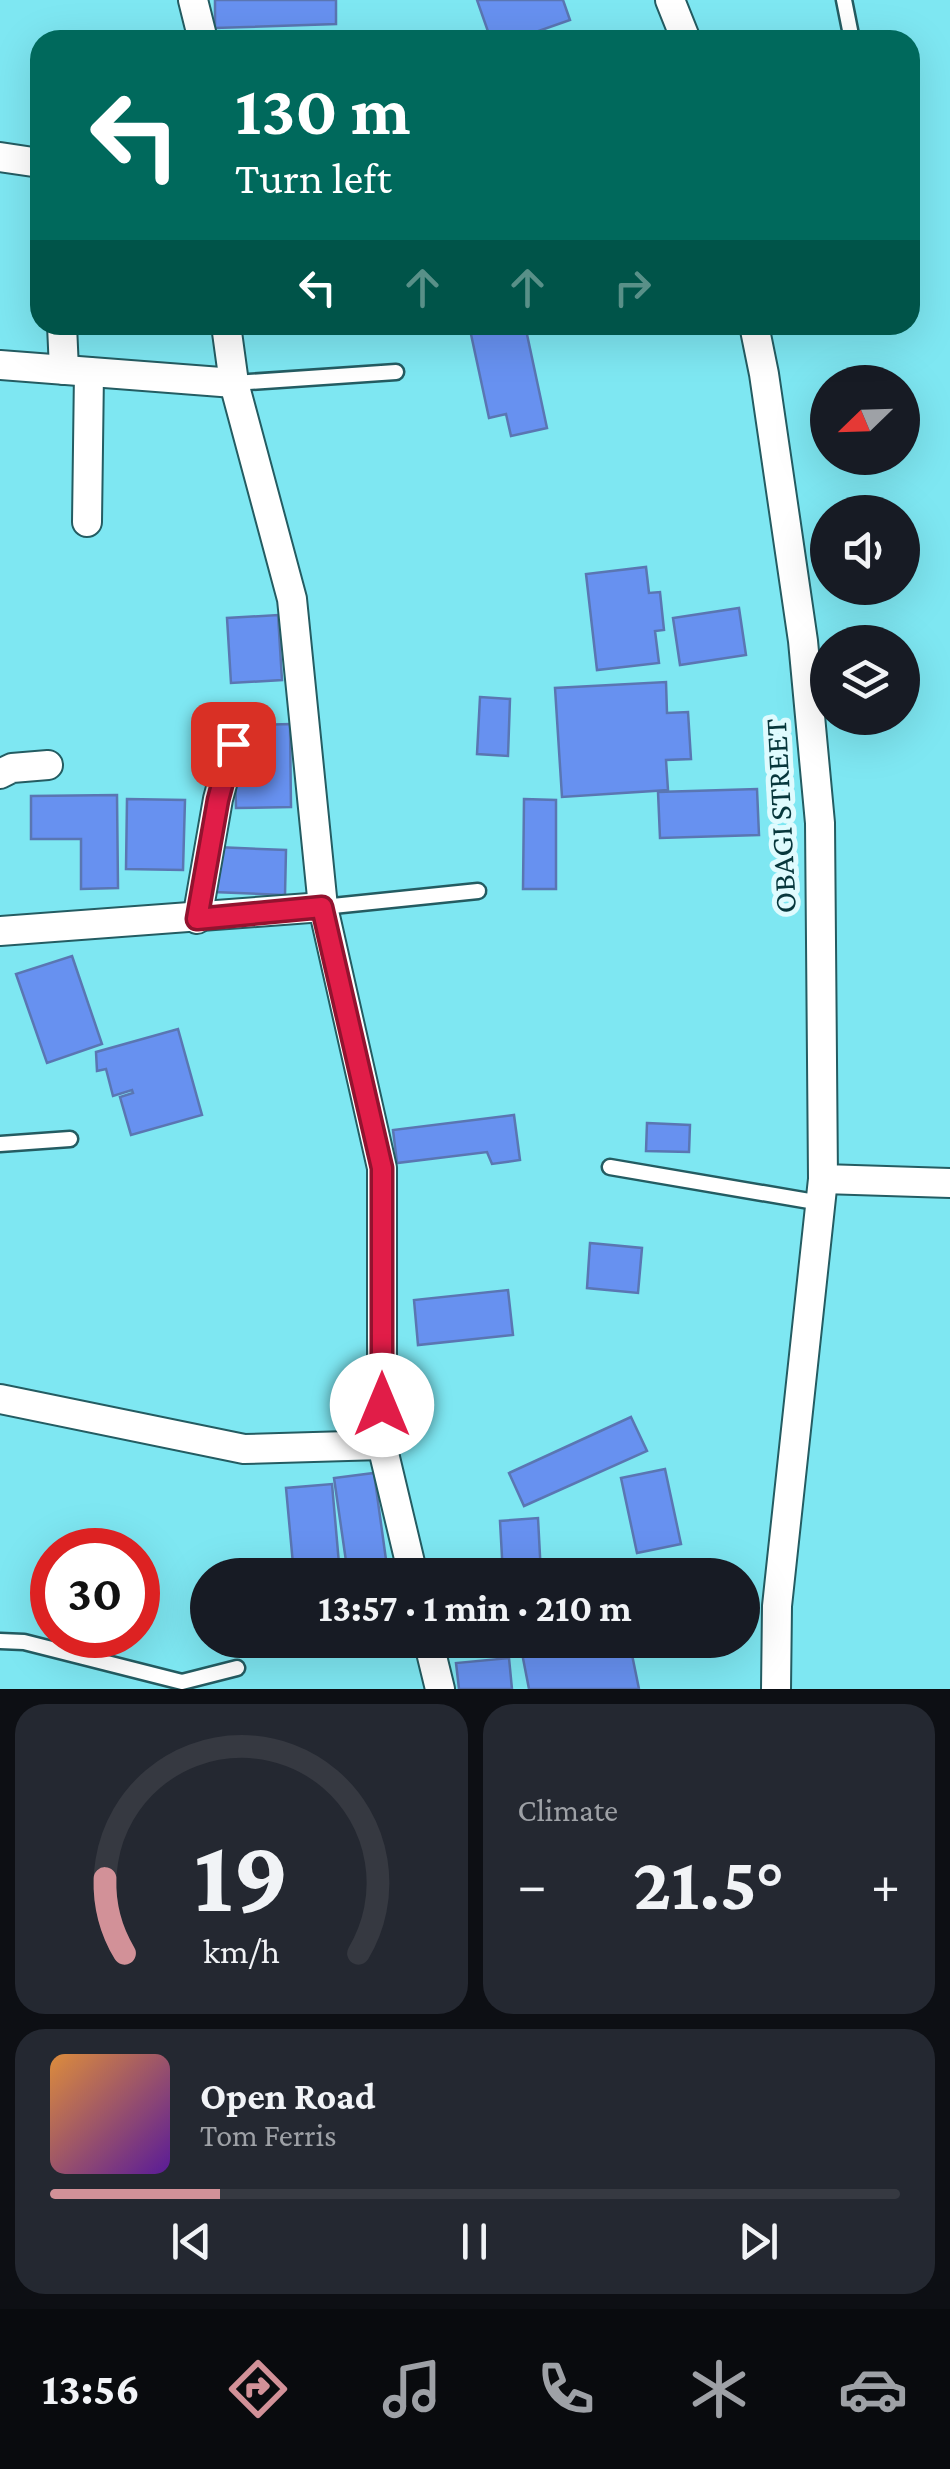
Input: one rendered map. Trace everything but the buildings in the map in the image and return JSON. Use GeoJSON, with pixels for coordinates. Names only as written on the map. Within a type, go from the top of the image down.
{"type":"FeatureCollection","features":[{"type":"Feature","properties":{"kind":"street"},"geometry":{"type":"LineString","coordinates":[[193,0],[200,30]]}},
{"type":"Feature","properties":{"kind":"street"},"geometry":{"type":"LineString","coordinates":[[670,0],[682,30]]}},
{"type":"Feature","properties":{"kind":"street"},"geometry":{"type":"LineString","coordinates":[[0,157],[30,162]]}},
{"type":"Feature","properties":{"kind":"street"},"geometry":{"type":"LineString","coordinates":[[65,335],[76,371],[87,522]]}},
{"type":"Feature","properties":{"kind":"street"},"geometry":{"type":"LineString","coordinates":[[227,335],[234,383],[292,598],[322,907],[382,1168],[382,1445],[409,1558]]}},
{"type":"Feature","properties":{"kind":"street","name":"OBAGI STREET"},"geometry":{"type":"LineString","coordinates":[[756,335],[802,641],[820,823],[822,1191],[777,1606],[776,1689]]}},
{"type":"Feature","properties":{"kind":"street"},"geometry":{"type":"LineString","coordinates":[[0,365],[234,383]]}},
{"type":"Feature","properties":{"kind":"street"},"geometry":{"type":"LineString","coordinates":[[197,919],[218,800],[233,744]]}},
{"type":"Feature","properties":{"kind":"street"},"geometry":{"type":"LineString","coordinates":[[0,774],[12,768],[48,764]]}},
{"type":"Feature","properties":{"kind":"street"},"geometry":{"type":"LineString","coordinates":[[0,931],[322,907]]}},
{"type":"Feature","properties":{"kind":"street"},"geometry":{"type":"LineString","coordinates":[[822,1191],[950,1183]]}},
{"type":"Feature","properties":{"kind":"street"},"geometry":{"type":"LineString","coordinates":[[0,1398],[244,1450],[382,1445]]}},
{"type":"Feature","properties":{"kind":"street"},"geometry":{"type":"LineString","coordinates":[[432,1658],[440,1689]]}},
{"type":"Feature","properties":{"kind":"lane"},"geometry":{"type":"LineString","coordinates":[[844,0],[850,30]]}},
{"type":"Feature","properties":{"kind":"lane"},"geometry":{"type":"LineString","coordinates":[[234,383],[396,372]]}},
{"type":"Feature","properties":{"kind":"lane"},"geometry":{"type":"LineString","coordinates":[[322,907],[478,891]]}},
{"type":"Feature","properties":{"kind":"lane"},"geometry":{"type":"LineString","coordinates":[[0,1144],[70,1140]]}},
{"type":"Feature","properties":{"kind":"lane"},"geometry":{"type":"LineString","coordinates":[[610,1167],[822,1191]]}},
{"type":"Feature","properties":{"kind":"lane"},"geometry":{"type":"LineString","coordinates":[[0,1641],[24,1642],[182,1682],[237,1668]]}},
{"type":"Feature","properties":{"kind":"route"},"geometry":{"type":"LineString","coordinates":[[233,744],[218,800],[197,919],[322,907],[382,1168],[382,1405]]}}]}
